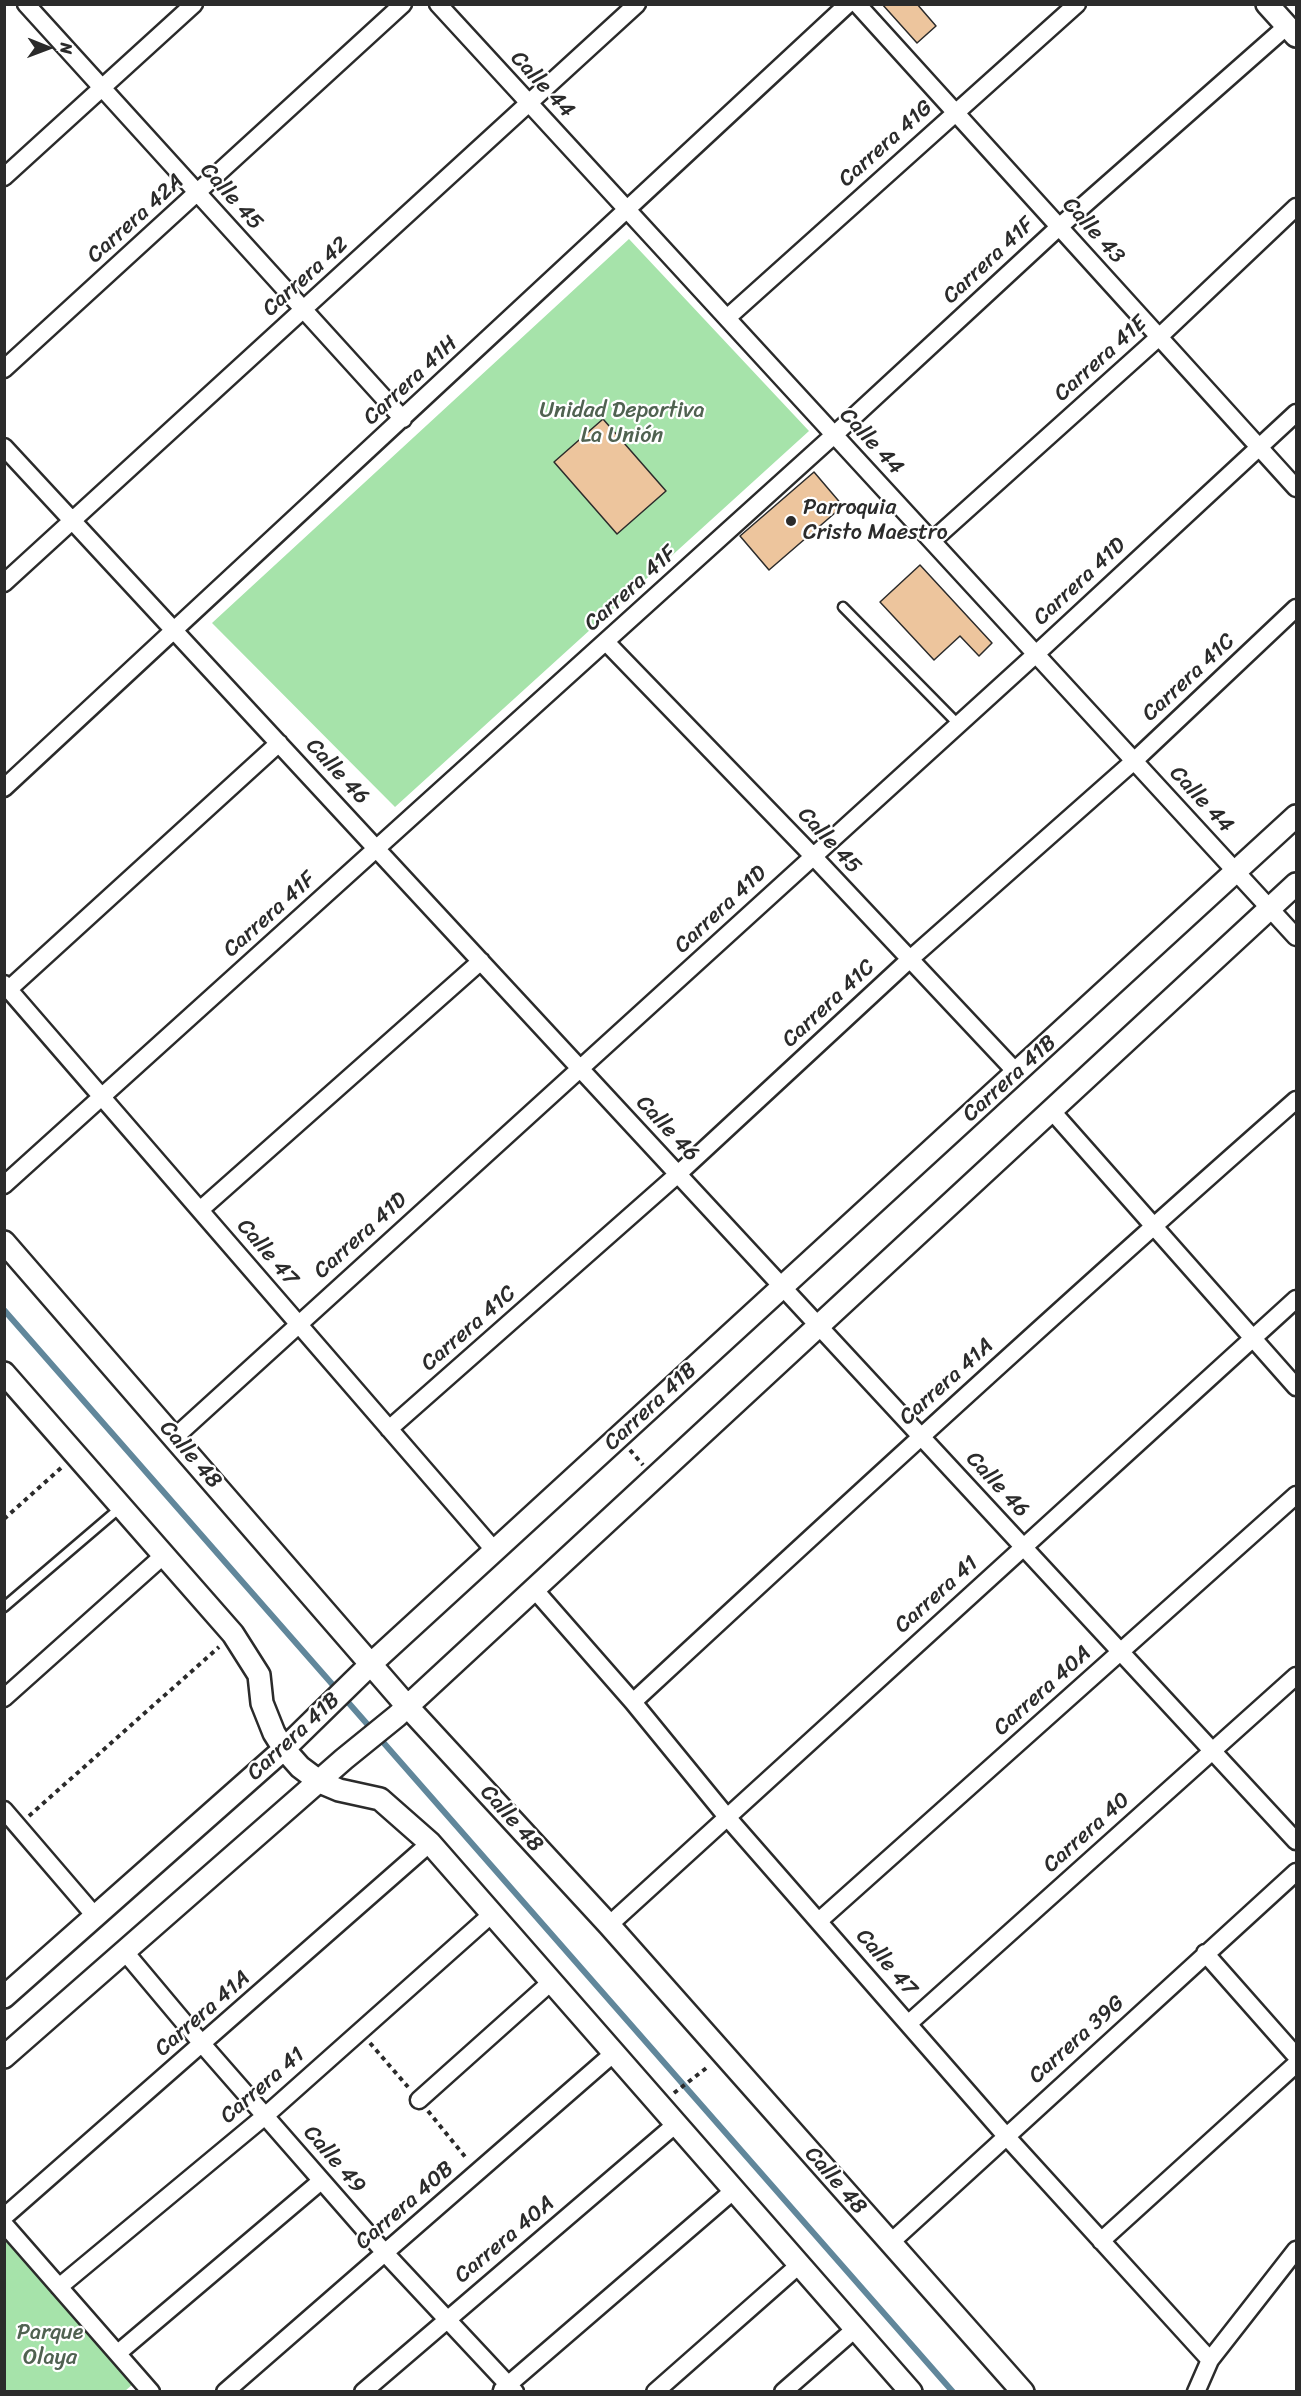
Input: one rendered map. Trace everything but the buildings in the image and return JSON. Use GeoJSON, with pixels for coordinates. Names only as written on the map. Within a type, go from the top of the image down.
{"type":"FeatureCollection","features":[{"type":"Feature","properties":{"kind":"street","name":"Calle 45"},"geometry":{"type":"LineString","coordinates":[[26,4],[403,419]]}},
{"type":"Feature","properties":{"kind":"street"},"geometry":{"type":"LineString","coordinates":[[4,177],[194,4]]}},
{"type":"Feature","properties":{"kind":"street","name":"Carrera 42A"},"geometry":{"type":"LineString","coordinates":[[4,369],[198,194],[403,4]]}},
{"type":"Feature","properties":{"kind":"street","name":"Calle 44"},"geometry":{"type":"LineString","coordinates":[[438,4],[1296,937]]}},
{"type":"Feature","properties":{"kind":"street","name":"Carrera 42"},"geometry":{"type":"LineString","coordinates":[[4,583],[637,4]]}},
{"type":"Feature","properties":{"kind":"street","name":"Carrera 41H"},"geometry":{"type":"LineString","coordinates":[[4,788],[628,211],[848,4]]}},
{"type":"Feature","properties":{"kind":"street","name":"Calle 43"},"geometry":{"type":"LineString","coordinates":[[857,4],[1296,489]]}},
{"type":"Feature","properties":{"kind":"street","name":"Carrera 41G"},"geometry":{"type":"LineString","coordinates":[[727,318],[1077,4]]}},
{"type":"Feature","properties":{"kind":"street"},"geometry":{"type":"LineString","coordinates":[[1267,4],[1292,31]]}},
{"type":"Feature","properties":{"kind":"street","name":"Carrera 41F"},"geometry":{"type":"LineString","coordinates":[[4,1185],[834,435],[1059,227],[1292,31]]}},
{"type":"Feature","properties":{"kind":"street","name":"Carrera 41E"},"geometry":{"type":"LineString","coordinates":[[932,541],[1159,337],[1296,207]]}},
{"type":"Feature","properties":{"kind":"street","name":"Carrera 41D"},"geometry":{"type":"LineString","coordinates":[[175,1437],[1036,654],[1296,413]]}},
{"type":"Feature","properties":{"kind":"street","name":"Calle 46"},"geometry":{"type":"LineString","coordinates":[[4,447],[1296,1841]]}},
{"type":"Feature","properties":{"kind":"street","name":"Carrera 41C"},"geometry":{"type":"LineString","coordinates":[[389,1430],[678,1174],[909,960],[1134,761],[1296,608]]}},
{"type":"Feature","properties":{"kind":"street","name":"Calle 45"},"geometry":{"type":"LineString","coordinates":[[606,642],[813,856],[1017,1073]]}},
{"type":"Feature","properties":{"kind":"street"},"geometry":{"type":"LineString","coordinates":[[7,987],[279,743]]}},
{"type":"Feature","properties":{"kind":"street","name":"Carrera 41B"},"geometry":{"type":"LineString","coordinates":[[4,1997],[284,1749],[372,1663],[1296,816]]}},
{"type":"Feature","properties":{"kind":"street"},"geometry":{"type":"LineString","coordinates":[[4,2057],[344,1759],[400,1713],[1296,884]]}},
{"type":"Feature","properties":{"kind":"street"},"geometry":{"type":"LineString","coordinates":[[200,1210],[481,961]]}},
{"type":"Feature","properties":{"kind":"street","name":"Calle 47"},"geometry":{"type":"LineString","coordinates":[[7,987],[495,1551]]}},
{"type":"Feature","properties":{"kind":"street","name":"Carrera 41A"},"geometry":{"type":"LineString","coordinates":[[633,1702],[921,1436],[1296,1100]]}},
{"type":"Feature","properties":{"kind":"street"},"geometry":{"type":"LineString","coordinates":[[1051,1110],[1296,1387]]}},
{"type":"Feature","properties":{"kind":"street","name":"Calle 48"},"geometry":{"type":"LineString","coordinates":[[4,1242],[372,1663],[400,1713],[609,1925],[1023,2391]]}},
{"type":"Feature","properties":{"kind":"street","name":"Carrera 41"},"geometry":{"type":"LineString","coordinates":[[609,1925],[1296,1299]]}},
{"type":"Feature","properties":{"kind":"street"},"geometry":{"type":"LineString","coordinates":[[4,1373],[233,1634],[259,1675],[262,1703],[274,1733],[300,1767],[320,1782],[355,1795],[380,1799],[430,1843],[733,2191],[911,2391]]}},
{"type":"Feature","properties":{"kind":"street","name":"Carrera 40A"},"geometry":{"type":"LineString","coordinates":[[820,1920],[1296,1495]]}},
{"type":"Feature","properties":{"kind":"street"},"geometry":{"type":"LineString","coordinates":[[4,1698],[164,1556]]}},
{"type":"Feature","properties":{"kind":"street","name":"Calle 47"},"geometry":{"type":"LineString","coordinates":[[534,1589],[633,1702],[727,1817],[820,1920],[1006,2136],[1210,2360]]}},
{"type":"Feature","properties":{"kind":"street","name":"Carrera 40"},"geometry":{"type":"LineString","coordinates":[[908,2024],[1296,1676]]}},
{"type":"Feature","properties":{"kind":"street"},"geometry":{"type":"LineString","coordinates":[[4,1810],[95,1916]]}},
{"type":"Feature","properties":{"kind":"street","name":"Carrera 41A"},"geometry":{"type":"LineString","coordinates":[[4,2217],[430,1843]]}},
{"type":"Feature","properties":{"kind":"street","name":"Carrera 39G"},"geometry":{"type":"LineString","coordinates":[[890,2243],[1296,1872]]}},
{"type":"Feature","properties":{"kind":"street","name":"Carrera 41"},"geometry":{"type":"LineString","coordinates":[[60,2287],[265,2116],[492,1914]]}},
{"type":"Feature","properties":{"kind":"street","name":"Calle 49"},"geometry":{"type":"LineString","coordinates":[[125,1952],[202,2045],[321,2181],[385,2253],[448,2318],[508,2389]]}},
{"type":"Feature","properties":{"kind":"street"},"geometry":{"type":"LineString","coordinates":[[1205,1953],[1296,2056]]}},
{"type":"Feature","properties":{"kind":"street"},"geometry":{"type":"LineString","coordinates":[[419,2100],[551,1982]]}},
{"type":"Feature","properties":{"kind":"street","name":"Carrera 40B"},"geometry":{"type":"LineString","coordinates":[[225,2391],[614,2053]]}},
{"type":"Feature","properties":{"kind":"street"},"geometry":{"type":"LineString","coordinates":[[1101,2241],[1296,2064]]}},
{"type":"Feature","properties":{"kind":"street","name":"Carrera 40A"},"geometry":{"type":"LineString","coordinates":[[363,2391],[676,2124]]}},
{"type":"Feature","properties":{"kind":"street"},"geometry":{"type":"LineString","coordinates":[[118,2353],[321,2181]]}},
{"type":"Feature","properties":{"kind":"street"},"geometry":{"type":"LineString","coordinates":[[508,2389],[733,2191]]}},
{"type":"Feature","properties":{"kind":"street"},"geometry":{"type":"LineString","coordinates":[[4,2224],[151,2391]]}},
{"type":"Feature","properties":{"kind":"street"},"geometry":{"type":"LineString","coordinates":[[1196,2391],[1210,2360],[1296,2250]]}},
{"type":"Feature","properties":{"kind":"street"},"geometry":{"type":"LineString","coordinates":[[656,2391],[799,2265]]}},
{"type":"Feature","properties":{"kind":"street"},"geometry":{"type":"LineString","coordinates":[[783,2391],[855,2329]]}},
{"type":"Feature","properties":{"kind":"lane"},"geometry":{"type":"LineString","coordinates":[[843,607],[958,724]]}},
{"type":"Feature","properties":{"kind":"lane"},"geometry":{"type":"LineString","coordinates":[[4,1607],[122,1507]]}},
{"type":"Feature","properties":{"kind":"path"},"geometry":{"type":"LineString","coordinates":[[619,1437],[654,1478]]}},
{"type":"Feature","properties":{"kind":"path"},"geometry":{"type":"LineString","coordinates":[[4,1518],[76,1455]]}},
{"type":"Feature","properties":{"kind":"path"},"geometry":{"type":"LineString","coordinates":[[18,1826],[233,1634]]}},
{"type":"Feature","properties":{"kind":"path"},"geometry":{"type":"LineString","coordinates":[[674,2094],[698,2075]]}},
{"type":"Feature","properties":{"kind":"green space","name":"Unidad Deportiva La Unión"},"geometry":{"type":"Polygon","coordinates":[[[629,239],[809,431],[395,807],[212,623],[629,239]]]}},
{"type":"Feature","properties":{"kind":"green space","name":"Parque Olaya"},"geometry":{"type":"Polygon","coordinates":[[[4,2224],[140,2378],[125,2391],[5,2391],[4,2224]]]}},
{"type":"Feature","properties":{"kind":"waterway"},"geometry":{"type":"LineString","coordinates":[[4,1310],[953,2392]]}},
{"type":"Feature","properties":{"kind":"place","name":"Parroquia Cristo Maestro"},"geometry":{"type":"Point","coordinates":[791,521]}}]}
